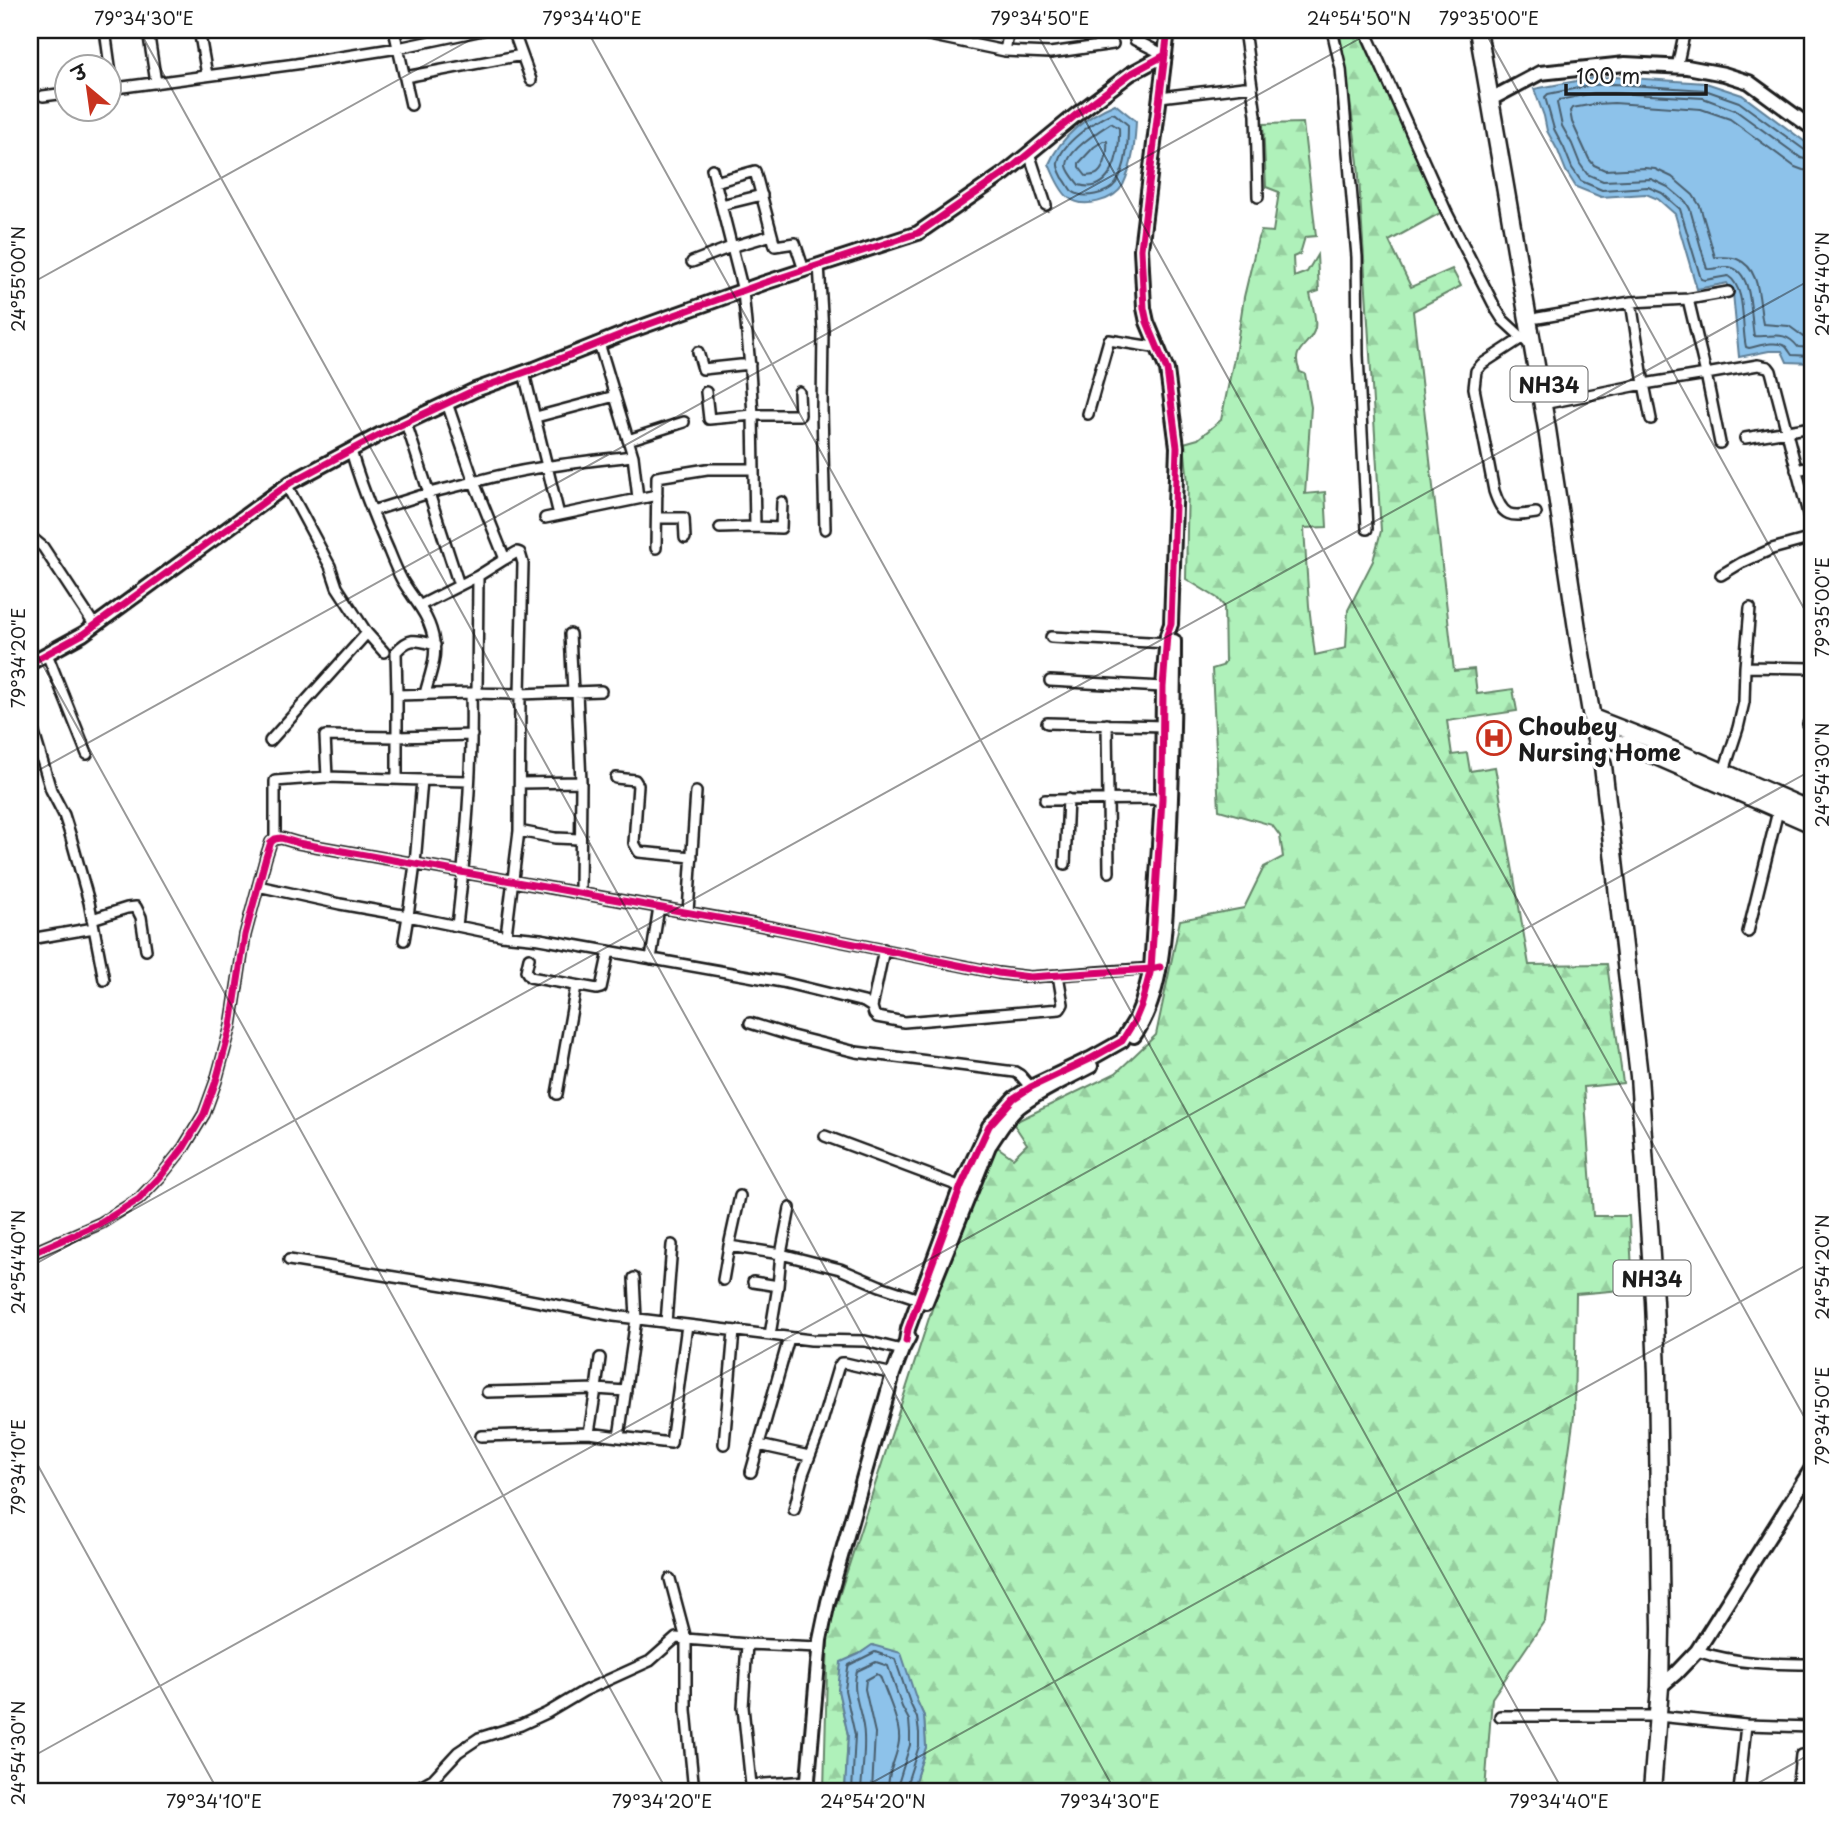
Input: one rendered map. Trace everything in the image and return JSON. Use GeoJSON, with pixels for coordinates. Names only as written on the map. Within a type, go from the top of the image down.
{"type":"FeatureCollection","features":[{"type":"Feature","properties":{"kind":"highway","name":"NH34"},"geometry":{"type":"LineString","coordinates":[[1478,30],[1538,318],[1579,642],[1601,737],[1639,1076],[1657,1373],[1661,1629],[1660,1687],[1651,1791]]}},
{"type":"Feature","properties":{"kind":"highway","name":"NH34"},"geometry":{"type":"LineString","coordinates":[[1487,30],[1528,343],[1547,404]]}},
{"type":"Feature","properties":{"kind":"main road"},"geometry":{"type":"LineString","coordinates":[[1598,719],[1812,810]]}},
{"type":"Feature","properties":{"kind":"main road"},"geometry":{"type":"LineString","coordinates":[[1601,737],[1656,757],[1812,825]]}},
{"type":"Feature","properties":{"kind":"street"},"geometry":{"type":"LineString","coordinates":[[105,30],[107,52]]}},
{"type":"Feature","properties":{"kind":"street"},"geometry":{"type":"LineString","coordinates":[[148,30],[156,83]]}},
{"type":"Feature","properties":{"kind":"street"},"geometry":{"type":"LineString","coordinates":[[199,30],[207,75]]}},
{"type":"Feature","properties":{"kind":"street"},"geometry":{"type":"LineString","coordinates":[[394,30],[411,104]]}},
{"type":"Feature","properties":{"kind":"street"},"geometry":{"type":"LineString","coordinates":[[122,87],[398,48],[483,30]]}},
{"type":"Feature","properties":{"kind":"street"},"geometry":{"type":"LineString","coordinates":[[513,30],[531,80]]}},
{"type":"Feature","properties":{"kind":"street"},"geometry":{"type":"LineString","coordinates":[[905,30],[929,32],[1005,51],[1050,52],[1113,44]]}},
{"type":"Feature","properties":{"kind":"street"},"geometry":{"type":"LineString","coordinates":[[1005,51],[1009,30]]}},
{"type":"Feature","properties":{"kind":"street"},"geometry":{"type":"LineString","coordinates":[[747,1644],[743,1707],[751,1785],[807,1786],[819,1647],[828,1602],[893,1374],[904,1346],[916,1329],[923,1300],[966,1188],[1001,1127],[1034,1091],[1124,1048],[1144,1022],[1154,997],[1164,726],[1163,687],[1175,632],[1171,624],[1177,447],[1167,370],[1144,308],[1141,249],[1168,30]]}},
{"type":"Feature","properties":{"kind":"street"},"geometry":{"type":"LineString","coordinates":[[1244,30],[1256,115],[1258,197]]}},
{"type":"Feature","properties":{"kind":"street"},"geometry":{"type":"LineString","coordinates":[[1332,30],[1341,69],[1357,257],[1367,529]]}},
{"type":"Feature","properties":{"kind":"street"},"geometry":{"type":"LineString","coordinates":[[1365,30],[1447,213],[1496,309],[1503,320],[1528,343],[1482,364],[1476,371],[1474,388],[1499,505],[1510,515],[1536,513]]}},
{"type":"Feature","properties":{"kind":"street"},"geometry":{"type":"LineString","coordinates":[[1677,66],[1685,30]]}},
{"type":"Feature","properties":{"kind":"street"},"geometry":{"type":"LineString","coordinates":[[1135,40],[1165,55]]}},
{"type":"Feature","properties":{"kind":"street"},"geometry":{"type":"LineString","coordinates":[[405,77],[522,55]]}},
{"type":"Feature","properties":{"kind":"street"},"geometry":{"type":"LineString","coordinates":[[30,663],[95,626],[288,486],[447,403],[599,343],[743,291],[918,233],[995,180],[1130,74],[1165,55]]}},
{"type":"Feature","properties":{"kind":"street"},"geometry":{"type":"LineString","coordinates":[[1494,98],[1540,73],[1625,64],[1677,66],[1749,82],[1812,128]]}},
{"type":"Feature","properties":{"kind":"street"},"geometry":{"type":"LineString","coordinates":[[1160,97],[1252,86]]}},
{"type":"Feature","properties":{"kind":"street"},"geometry":{"type":"LineString","coordinates":[[43,96],[52,95]]}},
{"type":"Feature","properties":{"kind":"street"},"geometry":{"type":"LineString","coordinates":[[1029,153],[1046,205]]}},
{"type":"Feature","properties":{"kind":"street"},"geometry":{"type":"LineString","coordinates":[[712,169],[743,291],[753,415],[755,527]]}},
{"type":"Feature","properties":{"kind":"street"},"geometry":{"type":"LineString","coordinates":[[715,182],[755,171],[775,246],[795,243],[804,270]]}},
{"type":"Feature","properties":{"kind":"street"},"geometry":{"type":"LineString","coordinates":[[721,205],[762,195]]}},
{"type":"Feature","properties":{"kind":"street"},"geometry":{"type":"LineString","coordinates":[[692,262],[772,235]]}},
{"type":"Feature","properties":{"kind":"street"},"geometry":{"type":"LineString","coordinates":[[820,264],[825,529]]}},
{"type":"Feature","properties":{"kind":"street"},"geometry":{"type":"LineString","coordinates":[[1538,318],[1631,302],[1688,299],[1728,292]]}},
{"type":"Feature","properties":{"kind":"street"},"geometry":{"type":"LineString","coordinates":[[1688,299],[1720,443]]}},
{"type":"Feature","properties":{"kind":"street"},"geometry":{"type":"LineString","coordinates":[[1631,302],[1651,419]]}},
{"type":"Feature","properties":{"kind":"street"},"geometry":{"type":"LineString","coordinates":[[1088,414],[1109,340],[1159,348]]}},
{"type":"Feature","properties":{"kind":"street"},"geometry":{"type":"LineString","coordinates":[[599,343],[633,456],[638,498]]}},
{"type":"Feature","properties":{"kind":"street"},"geometry":{"type":"LineString","coordinates":[[698,352],[703,369],[750,364]]}},
{"type":"Feature","properties":{"kind":"street"},"geometry":{"type":"LineString","coordinates":[[1547,404],[1644,384],[1758,365],[1768,367],[1778,394],[1812,529]]}},
{"type":"Feature","properties":{"kind":"street"},"geometry":{"type":"LineString","coordinates":[[524,373],[559,515]]}},
{"type":"Feature","properties":{"kind":"street"},"geometry":{"type":"LineString","coordinates":[[706,392],[709,419],[800,415],[799,391]]}},
{"type":"Feature","properties":{"kind":"street"},"geometry":{"type":"LineString","coordinates":[[536,417],[615,396]]}},
{"type":"Feature","properties":{"kind":"street"},"geometry":{"type":"LineString","coordinates":[[447,403],[474,482],[506,559]]}},
{"type":"Feature","properties":{"kind":"street"},"geometry":{"type":"LineString","coordinates":[[628,440],[684,422]]}},
{"type":"Feature","properties":{"kind":"street"},"geometry":{"type":"LineString","coordinates":[[406,423],[459,585]]}},
{"type":"Feature","properties":{"kind":"street"},"geometry":{"type":"LineString","coordinates":[[1745,438],[1812,427]]}},
{"type":"Feature","properties":{"kind":"street"},"geometry":{"type":"LineString","coordinates":[[351,451],[362,488],[402,580],[421,605],[432,628],[434,659],[425,694]]}},
{"type":"Feature","properties":{"kind":"street"},"geometry":{"type":"LineString","coordinates":[[372,512],[429,493],[504,474],[633,456]]}},
{"type":"Feature","properties":{"kind":"street"},"geometry":{"type":"LineString","coordinates":[[1796,470],[1812,467]]}},
{"type":"Feature","properties":{"kind":"street"},"geometry":{"type":"LineString","coordinates":[[656,548],[656,477],[707,469],[753,469]]}},
{"type":"Feature","properties":{"kind":"street"},"geometry":{"type":"LineString","coordinates":[[288,486],[330,566],[337,587],[367,633],[384,652]]}},
{"type":"Feature","properties":{"kind":"street"},"geometry":{"type":"LineString","coordinates":[[545,518],[657,495]]}},
{"type":"Feature","properties":{"kind":"street"},"geometry":{"type":"LineString","coordinates":[[720,528],[781,528],[782,502]]}},
{"type":"Feature","properties":{"kind":"street"},"geometry":{"type":"LineString","coordinates":[[657,518],[684,518],[685,538]]}},
{"type":"Feature","properties":{"kind":"street"},"geometry":{"type":"LineString","coordinates":[[30,536],[43,547],[95,626]]}},
{"type":"Feature","properties":{"kind":"street"},"geometry":{"type":"LineString","coordinates":[[1721,575],[1772,549],[1812,538]]}},
{"type":"Feature","properties":{"kind":"street"},"geometry":{"type":"LineString","coordinates":[[421,605],[478,576],[514,552],[519,552],[523,563],[519,831],[506,935]]}},
{"type":"Feature","properties":{"kind":"street"},"geometry":{"type":"LineString","coordinates":[[457,926],[472,735],[478,576]]}},
{"type":"Feature","properties":{"kind":"street"},"geometry":{"type":"LineString","coordinates":[[1724,771],[1744,702],[1750,608]]}},
{"type":"Feature","properties":{"kind":"street"},"geometry":{"type":"LineString","coordinates":[[270,741],[367,633]]}},
{"type":"Feature","properties":{"kind":"street"},"geometry":{"type":"LineString","coordinates":[[570,634],[581,782],[580,893]]}},
{"type":"Feature","properties":{"kind":"street"},"geometry":{"type":"LineString","coordinates":[[1051,637],[1171,643]]}},
{"type":"Feature","properties":{"kind":"street"},"geometry":{"type":"LineString","coordinates":[[397,778],[396,652],[413,640],[435,645]]}},
{"type":"Feature","properties":{"kind":"street"},"geometry":{"type":"LineString","coordinates":[[1156,968],[1167,897],[1174,750],[1171,643]]}},
{"type":"Feature","properties":{"kind":"street"},"geometry":{"type":"LineString","coordinates":[[47,654],[87,754]]}},
{"type":"Feature","properties":{"kind":"street"},"geometry":{"type":"LineString","coordinates":[[1745,667],[1812,668]]}},
{"type":"Feature","properties":{"kind":"street"},"geometry":{"type":"LineString","coordinates":[[1050,681],[1163,687]]}},
{"type":"Feature","properties":{"kind":"street"},"geometry":{"type":"LineString","coordinates":[[397,695],[601,691]]}},
{"type":"Feature","properties":{"kind":"street"},"geometry":{"type":"LineString","coordinates":[[30,720],[51,790],[64,815],[93,924],[104,980]]}},
{"type":"Feature","properties":{"kind":"street"},"geometry":{"type":"LineString","coordinates":[[1047,723],[1164,726]]}},
{"type":"Feature","properties":{"kind":"street"},"geometry":{"type":"LineString","coordinates":[[1107,724],[1109,872]]}},
{"type":"Feature","properties":{"kind":"street"},"geometry":{"type":"LineString","coordinates":[[327,776],[326,736],[472,735]]}},
{"type":"Feature","properties":{"kind":"street"},"geometry":{"type":"LineString","coordinates":[[275,839],[275,781],[327,776],[469,781]]}},
{"type":"Feature","properties":{"kind":"street"},"geometry":{"type":"LineString","coordinates":[[617,778],[635,780],[638,786],[634,843],[639,852],[692,857]]}},
{"type":"Feature","properties":{"kind":"street"},"geometry":{"type":"LineString","coordinates":[[404,940],[415,864],[422,780]]}},
{"type":"Feature","properties":{"kind":"street"},"geometry":{"type":"LineString","coordinates":[[520,783],[581,782]]}},
{"type":"Feature","properties":{"kind":"street"},"geometry":{"type":"LineString","coordinates":[[688,912],[696,792]]}},
{"type":"Feature","properties":{"kind":"street"},"geometry":{"type":"LineString","coordinates":[[1065,864],[1068,799]]}},
{"type":"Feature","properties":{"kind":"street"},"geometry":{"type":"LineString","coordinates":[[1045,800],[1161,799]]}},
{"type":"Feature","properties":{"kind":"street"},"geometry":{"type":"LineString","coordinates":[[1748,932],[1778,811]]}},
{"type":"Feature","properties":{"kind":"street"},"geometry":{"type":"LineString","coordinates":[[519,831],[555,838],[580,839]]}},
{"type":"Feature","properties":{"kind":"street"},"geometry":{"type":"LineString","coordinates":[[30,1254],[101,1223],[138,1199],[184,1147],[204,1114],[231,1026],[245,934],[266,857],[271,842],[275,839],[688,912],[998,973],[1030,977],[1156,968]]}},
{"type":"Feature","properties":{"kind":"street"},"geometry":{"type":"LineString","coordinates":[[258,887],[506,935],[782,982],[872,1006]]}},
{"type":"Feature","properties":{"kind":"street"},"geometry":{"type":"LineString","coordinates":[[30,939],[93,924],[127,908],[136,907],[141,916],[146,950]]}},
{"type":"Feature","properties":{"kind":"street"},"geometry":{"type":"LineString","coordinates":[[651,959],[659,907]]}},
{"type":"Feature","properties":{"kind":"street"},"geometry":{"type":"LineString","coordinates":[[884,949],[872,1006],[874,1014],[877,1017],[904,1022],[1060,1009],[1063,1004],[1058,975]]}},
{"type":"Feature","properties":{"kind":"street"},"geometry":{"type":"LineString","coordinates":[[529,958],[526,971],[530,977],[591,989],[601,988],[608,951]]}},
{"type":"Feature","properties":{"kind":"street"},"geometry":{"type":"LineString","coordinates":[[557,1094],[576,986]]}},
{"type":"Feature","properties":{"kind":"street"},"geometry":{"type":"LineString","coordinates":[[750,1023],[792,1037],[856,1052],[1015,1072],[1034,1091]]}},
{"type":"Feature","properties":{"kind":"street"},"geometry":{"type":"LineString","coordinates":[[825,1136],[966,1188]]}},
{"type":"Feature","properties":{"kind":"street"},"geometry":{"type":"LineString","coordinates":[[723,1280],[740,1196]]}},
{"type":"Feature","properties":{"kind":"street"},"geometry":{"type":"LineString","coordinates":[[770,1335],[790,1208]]}},
{"type":"Feature","properties":{"kind":"street"},"geometry":{"type":"LineString","coordinates":[[666,1323],[672,1245]]}},
{"type":"Feature","properties":{"kind":"street"},"geometry":{"type":"LineString","coordinates":[[729,1246],[782,1254],[840,1269],[923,1300]]}},
{"type":"Feature","properties":{"kind":"street"},"geometry":{"type":"LineString","coordinates":[[289,1260],[636,1319],[789,1338],[865,1341],[904,1346]]}},
{"type":"Feature","properties":{"kind":"street"},"geometry":{"type":"LineString","coordinates":[[619,1437],[636,1319],[634,1278]]}},
{"type":"Feature","properties":{"kind":"street"},"geometry":{"type":"LineString","coordinates":[[753,1282],[778,1286]]}},
{"type":"Feature","properties":{"kind":"street"},"geometry":{"type":"LineString","coordinates":[[481,1436],[589,1433],[671,1443],[687,1325]]}},
{"type":"Feature","properties":{"kind":"street"},"geometry":{"type":"LineString","coordinates":[[724,1444],[734,1331]]}},
{"type":"Feature","properties":{"kind":"street"},"geometry":{"type":"LineString","coordinates":[[751,1472],[789,1338]]}},
{"type":"Feature","properties":{"kind":"street"},"geometry":{"type":"LineString","coordinates":[[589,1433],[600,1358]]}},
{"type":"Feature","properties":{"kind":"street"},"geometry":{"type":"LineString","coordinates":[[794,1510],[809,1456],[841,1363],[893,1374]]}},
{"type":"Feature","properties":{"kind":"street"},"geometry":{"type":"LineString","coordinates":[[487,1392],[596,1389],[626,1391]]}},
{"type":"Feature","properties":{"kind":"street"},"geometry":{"type":"LineString","coordinates":[[759,1445],[809,1456]]}},
{"type":"Feature","properties":{"kind":"street"},"geometry":{"type":"LineString","coordinates":[[1660,1687],[1697,1651],[1812,1468]]}},
{"type":"Feature","properties":{"kind":"street"},"geometry":{"type":"LineString","coordinates":[[670,1578],[686,1639],[686,1710],[694,1791]]}},
{"type":"Feature","properties":{"kind":"street"},"geometry":{"type":"LineString","coordinates":[[411,1791],[433,1779],[458,1752],[479,1738],[521,1725],[584,1691],[650,1661],[676,1638],[819,1647]]}},
{"type":"Feature","properties":{"kind":"street"},"geometry":{"type":"LineString","coordinates":[[1697,1651],[1737,1662],[1812,1664]]}},
{"type":"Feature","properties":{"kind":"street"},"geometry":{"type":"LineString","coordinates":[[1500,1716],[1658,1716],[1812,1727]]}},
{"type":"Feature","properties":{"kind":"street"},"geometry":{"type":"LineString","coordinates":[[1739,1791],[1746,1724]]}},
{"type":"Feature","properties":{"kind":"street"},"geometry":{"type":"LineString","coordinates":[[1797,1791],[1801,1755]]}},
{"type":"Feature","properties":{"kind":"green space"},"geometry":{"type":"Polygon","coordinates":[[[1339,30],[1358,30],[1442,212],[1389,241],[1411,287],[1452,269],[1461,286],[1413,311],[1454,671],[1474,669],[1477,694],[1513,689],[1517,711],[1447,721],[1452,755],[1467,753],[1470,771],[1495,767],[1529,965],[1607,964],[1623,1083],[1584,1087],[1593,1216],[1629,1216],[1633,1289],[1576,1294],[1574,1416],[1545,1620],[1492,1698],[1485,1791],[915,1791],[914,1784],[926,1747],[924,1716],[917,1701],[873,1645],[851,1657],[838,1690],[848,1735],[845,1791],[824,1791],[828,1630],[953,1244],[996,1146],[1013,1158],[1027,1144],[1013,1123],[1116,1073],[1156,1035],[1180,920],[1244,908],[1264,867],[1283,857],[1280,836],[1272,825],[1219,810],[1212,669],[1225,662],[1224,606],[1217,598],[1186,579],[1188,483],[1184,443],[1198,439],[1221,420],[1258,238],[1261,231],[1273,232],[1279,192],[1266,187],[1263,124],[1303,123],[1316,236],[1305,237],[1300,254],[1293,257],[1294,277],[1307,272],[1317,255],[1319,291],[1310,294],[1315,315],[1313,334],[1297,357],[1300,372],[1305,374],[1311,407],[1305,494],[1325,492],[1327,527],[1304,528],[1315,655],[1346,648],[1348,610],[1373,561],[1381,531],[1358,162],[1339,30]]]}},
{"type":"Feature","properties":{"kind":"water"},"geometry":{"type":"Polygon","coordinates":[[[1592,78],[1706,83],[1742,95],[1812,147],[1812,363],[1787,362],[1782,351],[1739,357],[1733,293],[1727,283],[1697,289],[1675,214],[1658,199],[1646,194],[1601,197],[1576,187],[1547,131],[1534,89],[1592,78]]]}},
{"type":"Feature","properties":{"kind":"water"},"geometry":{"type":"Polygon","coordinates":[[[1115,104],[1136,121],[1133,153],[1123,185],[1119,191],[1098,202],[1075,201],[1063,191],[1049,164],[1060,144],[1076,128],[1115,104]]]}},
{"type":"Feature","properties":{"kind":"water"},"geometry":{"type":"Polygon","coordinates":[[[872,1645],[901,1653],[924,1716],[926,1747],[914,1784],[915,1791],[845,1791],[848,1735],[838,1690],[841,1662],[872,1645]]]}},
{"type":"Feature","properties":{"kind":"cycle path"},"geometry":{"type":"LineString","coordinates":[[906,1341],[908,1329],[961,1186],[989,1126],[1014,1098],[1031,1087],[1122,1041],[1142,1003],[1151,969],[1162,799],[1163,687],[1167,635],[1171,624],[1177,447],[1167,370],[1144,308],[1141,249],[1168,30]]}},
{"type":"Feature","properties":{"kind":"cycle path"},"geometry":{"type":"LineString","coordinates":[[30,663],[83,634],[290,483],[379,435],[475,390],[630,331],[764,283],[918,233],[1005,173],[1130,74],[1165,55]]}},
{"type":"Feature","properties":{"kind":"cycle path"},"geometry":{"type":"LineString","coordinates":[[30,1254],[101,1223],[139,1199],[184,1147],[204,1114],[231,1026],[245,935],[266,857],[271,842],[275,839],[775,928],[998,973],[1030,977],[1160,967]]}},
{"type":"Feature","properties":{"kind":"place","name":"Choubey Nursing Home"},"geometry":{"type":"Point","coordinates":[1494,738]}}]}
